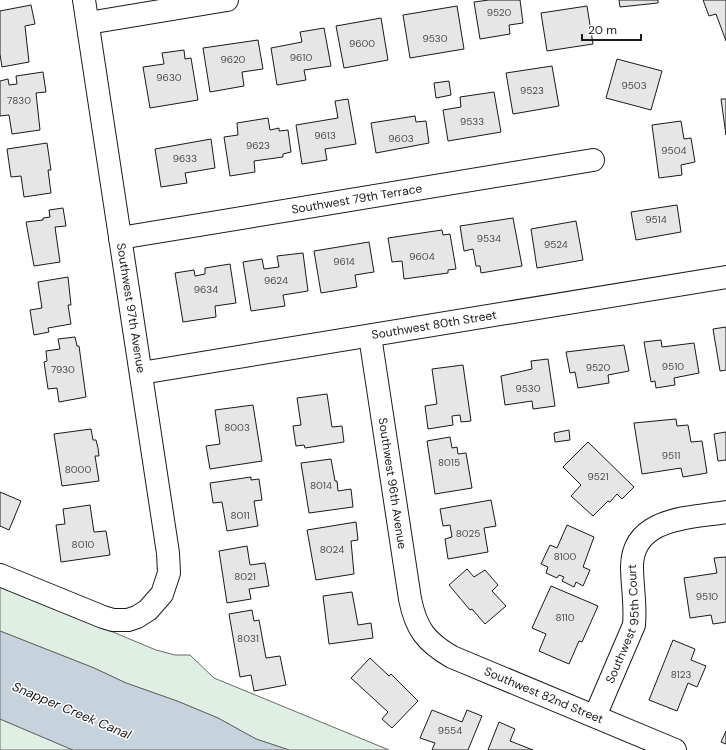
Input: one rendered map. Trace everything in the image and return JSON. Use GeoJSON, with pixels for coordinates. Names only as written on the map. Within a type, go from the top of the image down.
{"type":"FeatureCollection","features":[{"type":"Feature","properties":{"kind":"street","name":"Southwest 97th Avenue"},"geometry":{"type":"LineString","coordinates":[[0,574],[113,620],[132,619],[148,610],[162,594],[168,580],[170,568],[84,0]]}},
{"type":"Feature","properties":{"kind":"street"},"geometry":{"type":"LineString","coordinates":[[88,23],[227,0]]}},
{"type":"Feature","properties":{"kind":"street","name":"Southwest 79th Terrace"},"geometry":{"type":"LineString","coordinates":[[120,238],[593,160]]}},
{"type":"Feature","properties":{"kind":"street","name":"Southwest 80th Street"},"geometry":{"type":"LineString","coordinates":[[141,373],[726,277]]}},
{"type":"Feature","properties":{"kind":"street","name":"Southwest 96th Avenue"},"geometry":{"type":"LineString","coordinates":[[370,336],[410,599],[413,614],[420,629]]}},
{"type":"Feature","properties":{"kind":"street","name":"Southwest 95th Court"},"geometry":{"type":"LineString","coordinates":[[595,716],[634,625],[636,612],[632,561],[636,547],[647,532],[658,526],[674,521],[726,512]]}},
{"type":"Feature","properties":{"kind":"street","name":"Southwest 82nd Street"},"geometry":{"type":"LineString","coordinates":[[420,629],[433,644],[452,657],[675,750]]}},
{"type":"Feature","properties":{"kind":"green space"},"geometry":{"type":"Polygon","coordinates":[[[0,585],[156,650],[175,655],[190,655],[214,678],[389,750],[289,750],[256,739],[218,718],[177,701],[126,683],[94,668],[0,631],[0,585]]]}},
{"type":"Feature","properties":{"kind":"green space"},"geometry":{"type":"Polygon","coordinates":[[[0,719],[73,750],[0,750],[0,719]]]}},
{"type":"Feature","properties":{"kind":"water","name":"Snapper Creek Canal"},"geometry":{"type":"Polygon","coordinates":[[[0,631],[94,668],[126,683],[177,701],[218,718],[256,739],[289,750],[73,750],[0,719],[0,631]]]}},
{"type":"Feature","properties":{"kind":"building"},"geometry":{"type":"Polygon","coordinates":[[[489,0],[520,0],[523,23],[509,25],[510,34],[480,39],[474,2],[489,0]]]}},
{"type":"Feature","properties":{"kind":"building"},"geometry":{"type":"Polygon","coordinates":[[[619,0],[658,0],[658,3],[620,7],[619,0]]]}},
{"type":"Feature","properties":{"kind":"building"},"geometry":{"type":"Polygon","coordinates":[[[703,0],[726,0],[726,41],[716,14],[709,16],[703,0]]]}},
{"type":"Feature","properties":{"kind":"building"},"geometry":{"type":"Polygon","coordinates":[[[31,5],[35,24],[25,26],[29,62],[2,67],[0,54],[0,11],[31,5]]]}},
{"type":"Feature","properties":{"kind":"building"},"geometry":{"type":"Polygon","coordinates":[[[457,6],[464,49],[410,58],[403,15],[457,6]]]}},
{"type":"Feature","properties":{"kind":"building"},"geometry":{"type":"Polygon","coordinates":[[[587,6],[593,44],[547,51],[541,13],[587,6]]]}},
{"type":"Feature","properties":{"kind":"building"},"geometry":{"type":"Polygon","coordinates":[[[381,18],[388,60],[344,68],[336,26],[381,18]]]}},
{"type":"Feature","properties":{"kind":"building"},"geometry":{"type":"Polygon","coordinates":[[[324,28],[331,66],[304,70],[306,80],[277,85],[271,48],[302,42],[300,32],[324,28]]]}},
{"type":"Feature","properties":{"kind":"building"},"geometry":{"type":"Polygon","coordinates":[[[258,40],[263,69],[242,72],[244,86],[210,92],[203,48],[258,40]]]}},
{"type":"Feature","properties":{"kind":"building"},"geometry":{"type":"Polygon","coordinates":[[[184,50],[185,59],[191,58],[198,100],[150,108],[143,67],[164,64],[162,53],[184,50]]]}},
{"type":"Feature","properties":{"kind":"building"},"geometry":{"type":"Polygon","coordinates":[[[617,59],[662,71],[651,110],[606,98],[617,59]]]}},
{"type":"Feature","properties":{"kind":"building"},"geometry":{"type":"Polygon","coordinates":[[[552,66],[559,106],[513,114],[506,73],[552,66]]]}},
{"type":"Feature","properties":{"kind":"building"},"geometry":{"type":"Polygon","coordinates":[[[43,72],[46,92],[36,93],[40,130],[12,134],[9,115],[0,116],[0,81],[8,79],[9,85],[17,84],[16,76],[43,72]]]}},
{"type":"Feature","properties":{"kind":"building"},"geometry":{"type":"Polygon","coordinates":[[[449,81],[451,95],[436,98],[434,83],[449,81]]]}},
{"type":"Feature","properties":{"kind":"building"},"geometry":{"type":"Polygon","coordinates":[[[494,92],[501,132],[448,141],[443,110],[461,107],[460,97],[494,92]]]}},
{"type":"Feature","properties":{"kind":"building"},"geometry":{"type":"Polygon","coordinates":[[[348,99],[356,144],[325,149],[327,160],[302,164],[296,125],[338,118],[335,101],[348,99]]]}},
{"type":"Feature","properties":{"kind":"building"},"geometry":{"type":"Polygon","coordinates":[[[721,99],[726,99],[726,135],[721,99]]]}},
{"type":"Feature","properties":{"kind":"building"},"geometry":{"type":"Polygon","coordinates":[[[415,116],[416,122],[426,121],[429,143],[376,153],[371,123],[415,116]]]}},
{"type":"Feature","properties":{"kind":"building"},"geometry":{"type":"Polygon","coordinates":[[[268,118],[270,130],[279,128],[279,131],[288,130],[291,152],[283,154],[283,157],[254,161],[255,172],[230,176],[224,137],[238,135],[237,123],[268,118]]]}},
{"type":"Feature","properties":{"kind":"building"},"geometry":{"type":"Polygon","coordinates":[[[681,121],[684,139],[691,138],[695,162],[681,165],[682,175],[659,178],[652,125],[681,121]]]}},
{"type":"Feature","properties":{"kind":"building"},"geometry":{"type":"Polygon","coordinates":[[[211,139],[215,168],[185,173],[187,183],[161,187],[155,149],[211,139]]]}},
{"type":"Feature","properties":{"kind":"building"},"geometry":{"type":"Polygon","coordinates":[[[47,143],[51,170],[48,170],[51,193],[24,197],[21,176],[11,177],[7,149],[47,143]]]}},
{"type":"Feature","properties":{"kind":"building"},"geometry":{"type":"Polygon","coordinates":[[[677,205],[681,232],[636,240],[631,212],[677,205]]]}},
{"type":"Feature","properties":{"kind":"building"},"geometry":{"type":"Polygon","coordinates":[[[63,208],[66,226],[55,227],[60,262],[34,266],[26,222],[43,220],[43,218],[50,217],[49,210],[63,208]]]}},
{"type":"Feature","properties":{"kind":"building"},"geometry":{"type":"Polygon","coordinates":[[[513,218],[522,266],[481,273],[480,266],[476,266],[473,249],[464,251],[460,226],[513,218]]]}},
{"type":"Feature","properties":{"kind":"building"},"geometry":{"type":"Polygon","coordinates":[[[576,221],[583,260],[537,268],[531,229],[576,221]]]}},
{"type":"Feature","properties":{"kind":"building"},"geometry":{"type":"Polygon","coordinates":[[[442,230],[443,235],[450,234],[456,269],[448,270],[448,273],[404,279],[402,261],[392,262],[388,238],[442,230]]]}},
{"type":"Feature","properties":{"kind":"building"},"geometry":{"type":"Polygon","coordinates":[[[369,242],[374,272],[355,275],[357,287],[321,293],[314,251],[369,242]]]}},
{"type":"Feature","properties":{"kind":"building"},"geometry":{"type":"Polygon","coordinates":[[[303,253],[308,291],[283,295],[285,306],[251,311],[243,262],[262,259],[264,269],[279,267],[277,256],[303,253]]]}},
{"type":"Feature","properties":{"kind":"building"},"geometry":{"type":"Polygon","coordinates":[[[230,264],[236,303],[215,306],[216,317],[183,322],[175,273],[194,270],[195,276],[205,274],[205,268],[230,264]]]}},
{"type":"Feature","properties":{"kind":"building"},"geometry":{"type":"Polygon","coordinates":[[[68,277],[71,305],[68,305],[71,324],[48,328],[49,332],[34,335],[30,310],[42,308],[38,282],[68,277]]]}},
{"type":"Feature","properties":{"kind":"building"},"geometry":{"type":"Polygon","coordinates":[[[726,327],[726,370],[720,371],[713,329],[726,327]]]}},
{"type":"Feature","properties":{"kind":"building"},"geometry":{"type":"Polygon","coordinates":[[[75,337],[77,346],[79,346],[86,397],[59,402],[57,388],[48,389],[44,362],[47,361],[46,351],[60,349],[58,339],[75,337]]]}},
{"type":"Feature","properties":{"kind":"building"},"geometry":{"type":"Polygon","coordinates":[[[661,340],[662,347],[694,343],[699,373],[674,378],[675,385],[656,388],[655,381],[651,382],[644,342],[661,340]]]}},
{"type":"Feature","properties":{"kind":"building"},"geometry":{"type":"Polygon","coordinates":[[[624,345],[629,371],[608,375],[609,383],[578,388],[575,372],[570,373],[566,352],[624,345]]]}},
{"type":"Feature","properties":{"kind":"building"},"geometry":{"type":"Polygon","coordinates":[[[548,359],[555,406],[533,409],[532,401],[505,405],[501,376],[532,369],[531,361],[548,359]]]}},
{"type":"Feature","properties":{"kind":"building"},"geometry":{"type":"Polygon","coordinates":[[[463,365],[471,421],[461,422],[460,415],[452,416],[453,425],[428,429],[425,406],[437,404],[432,369],[463,365]]]}},
{"type":"Feature","properties":{"kind":"building"},"geometry":{"type":"Polygon","coordinates":[[[327,394],[332,427],[342,426],[344,442],[305,448],[304,445],[296,446],[293,426],[301,425],[297,398],[327,394]]]}},
{"type":"Feature","properties":{"kind":"building"},"geometry":{"type":"Polygon","coordinates":[[[253,405],[262,461],[210,469],[206,446],[220,444],[215,410],[253,405]]]}},
{"type":"Feature","properties":{"kind":"building"},"geometry":{"type":"Polygon","coordinates":[[[676,419],[677,426],[688,425],[691,442],[702,441],[707,473],[683,477],[681,468],[642,474],[634,423],[676,419]]]}},
{"type":"Feature","properties":{"kind":"building"},"geometry":{"type":"Polygon","coordinates":[[[91,429],[93,440],[96,440],[98,448],[99,456],[95,456],[99,481],[62,486],[54,434],[91,429]]]}},
{"type":"Feature","properties":{"kind":"building"},"geometry":{"type":"Polygon","coordinates":[[[569,430],[570,440],[555,442],[554,433],[569,430]]]}},
{"type":"Feature","properties":{"kind":"building"},"geometry":{"type":"Polygon","coordinates":[[[726,432],[726,460],[718,461],[714,434],[726,432]]]}},
{"type":"Feature","properties":{"kind":"building"},"geometry":{"type":"Polygon","coordinates":[[[450,437],[452,448],[457,447],[458,454],[466,453],[472,488],[435,494],[427,441],[450,437]]]}},
{"type":"Feature","properties":{"kind":"building"},"geometry":{"type":"Polygon","coordinates":[[[588,442],[634,487],[622,499],[617,494],[593,516],[571,496],[581,485],[563,467],[588,442]]]}},
{"type":"Feature","properties":{"kind":"building"},"geometry":{"type":"Polygon","coordinates":[[[331,459],[338,491],[351,489],[353,507],[309,513],[301,463],[331,459]]]}},
{"type":"Feature","properties":{"kind":"building"},"geometry":{"type":"Polygon","coordinates":[[[251,477],[251,480],[259,479],[262,500],[254,501],[258,526],[227,531],[222,502],[213,503],[210,483],[251,477]]]}},
{"type":"Feature","properties":{"kind":"building"},"geometry":{"type":"Polygon","coordinates":[[[0,492],[21,501],[9,530],[0,526],[0,492]]]}},
{"type":"Feature","properties":{"kind":"building"},"geometry":{"type":"Polygon","coordinates":[[[491,500],[496,526],[484,528],[488,552],[448,559],[445,539],[452,537],[450,525],[443,526],[440,509],[491,500]]]}},
{"type":"Feature","properties":{"kind":"building"},"geometry":{"type":"Polygon","coordinates":[[[90,505],[94,532],[106,531],[110,555],[61,562],[56,525],[65,524],[63,509],[90,505]]]}},
{"type":"Feature","properties":{"kind":"building"},"geometry":{"type":"Polygon","coordinates":[[[356,522],[358,540],[351,541],[354,574],[316,580],[307,530],[356,522]]]}},
{"type":"Feature","properties":{"kind":"building"},"geometry":{"type":"Polygon","coordinates":[[[567,525],[594,537],[583,567],[590,570],[583,586],[576,582],[574,587],[562,581],[564,577],[559,575],[557,578],[546,573],[548,567],[541,564],[550,545],[557,548],[567,525]]]}},
{"type":"Feature","properties":{"kind":"building"},"geometry":{"type":"Polygon","coordinates":[[[247,546],[250,565],[265,563],[269,586],[249,589],[251,599],[227,603],[219,551],[247,546]]]}},
{"type":"Feature","properties":{"kind":"building"},"geometry":{"type":"Polygon","coordinates":[[[726,557],[726,622],[713,624],[711,615],[690,618],[684,578],[717,573],[714,558],[726,557]]]}},
{"type":"Feature","properties":{"kind":"building"},"geometry":{"type":"Polygon","coordinates":[[[467,569],[474,577],[485,570],[498,585],[492,591],[506,606],[485,624],[472,609],[470,610],[449,585],[467,569]]]}},
{"type":"Feature","properties":{"kind":"building"},"geometry":{"type":"Polygon","coordinates":[[[551,586],[598,606],[582,642],[579,641],[569,664],[539,651],[546,634],[532,628],[551,586]]]}},
{"type":"Feature","properties":{"kind":"building"},"geometry":{"type":"Polygon","coordinates":[[[352,592],[358,625],[371,623],[373,638],[329,644],[323,596],[352,592]]]}},
{"type":"Feature","properties":{"kind":"building"},"geometry":{"type":"Polygon","coordinates":[[[252,610],[254,621],[259,620],[266,658],[280,656],[286,685],[254,691],[251,675],[240,677],[229,614],[252,610]]]}},
{"type":"Feature","properties":{"kind":"building"},"geometry":{"type":"Polygon","coordinates":[[[673,640],[695,649],[691,660],[706,666],[697,687],[688,683],[677,711],[649,700],[673,640]]]}},
{"type":"Feature","properties":{"kind":"building"},"geometry":{"type":"Polygon","coordinates":[[[370,658],[389,676],[391,674],[418,701],[392,728],[382,719],[388,712],[351,678],[370,658]]]}},
{"type":"Feature","properties":{"kind":"building"},"geometry":{"type":"Polygon","coordinates":[[[432,710],[462,722],[467,710],[482,716],[468,750],[432,750],[435,743],[420,738],[432,710]]]}},
{"type":"Feature","properties":{"kind":"building"},"geometry":{"type":"Polygon","coordinates":[[[499,722],[515,729],[510,741],[533,750],[488,750],[499,722]]]}},
{"type":"Feature","properties":{"kind":"building"},"geometry":{"type":"Polygon","coordinates":[[[726,731],[726,744],[721,742],[726,731]]]}}]}
